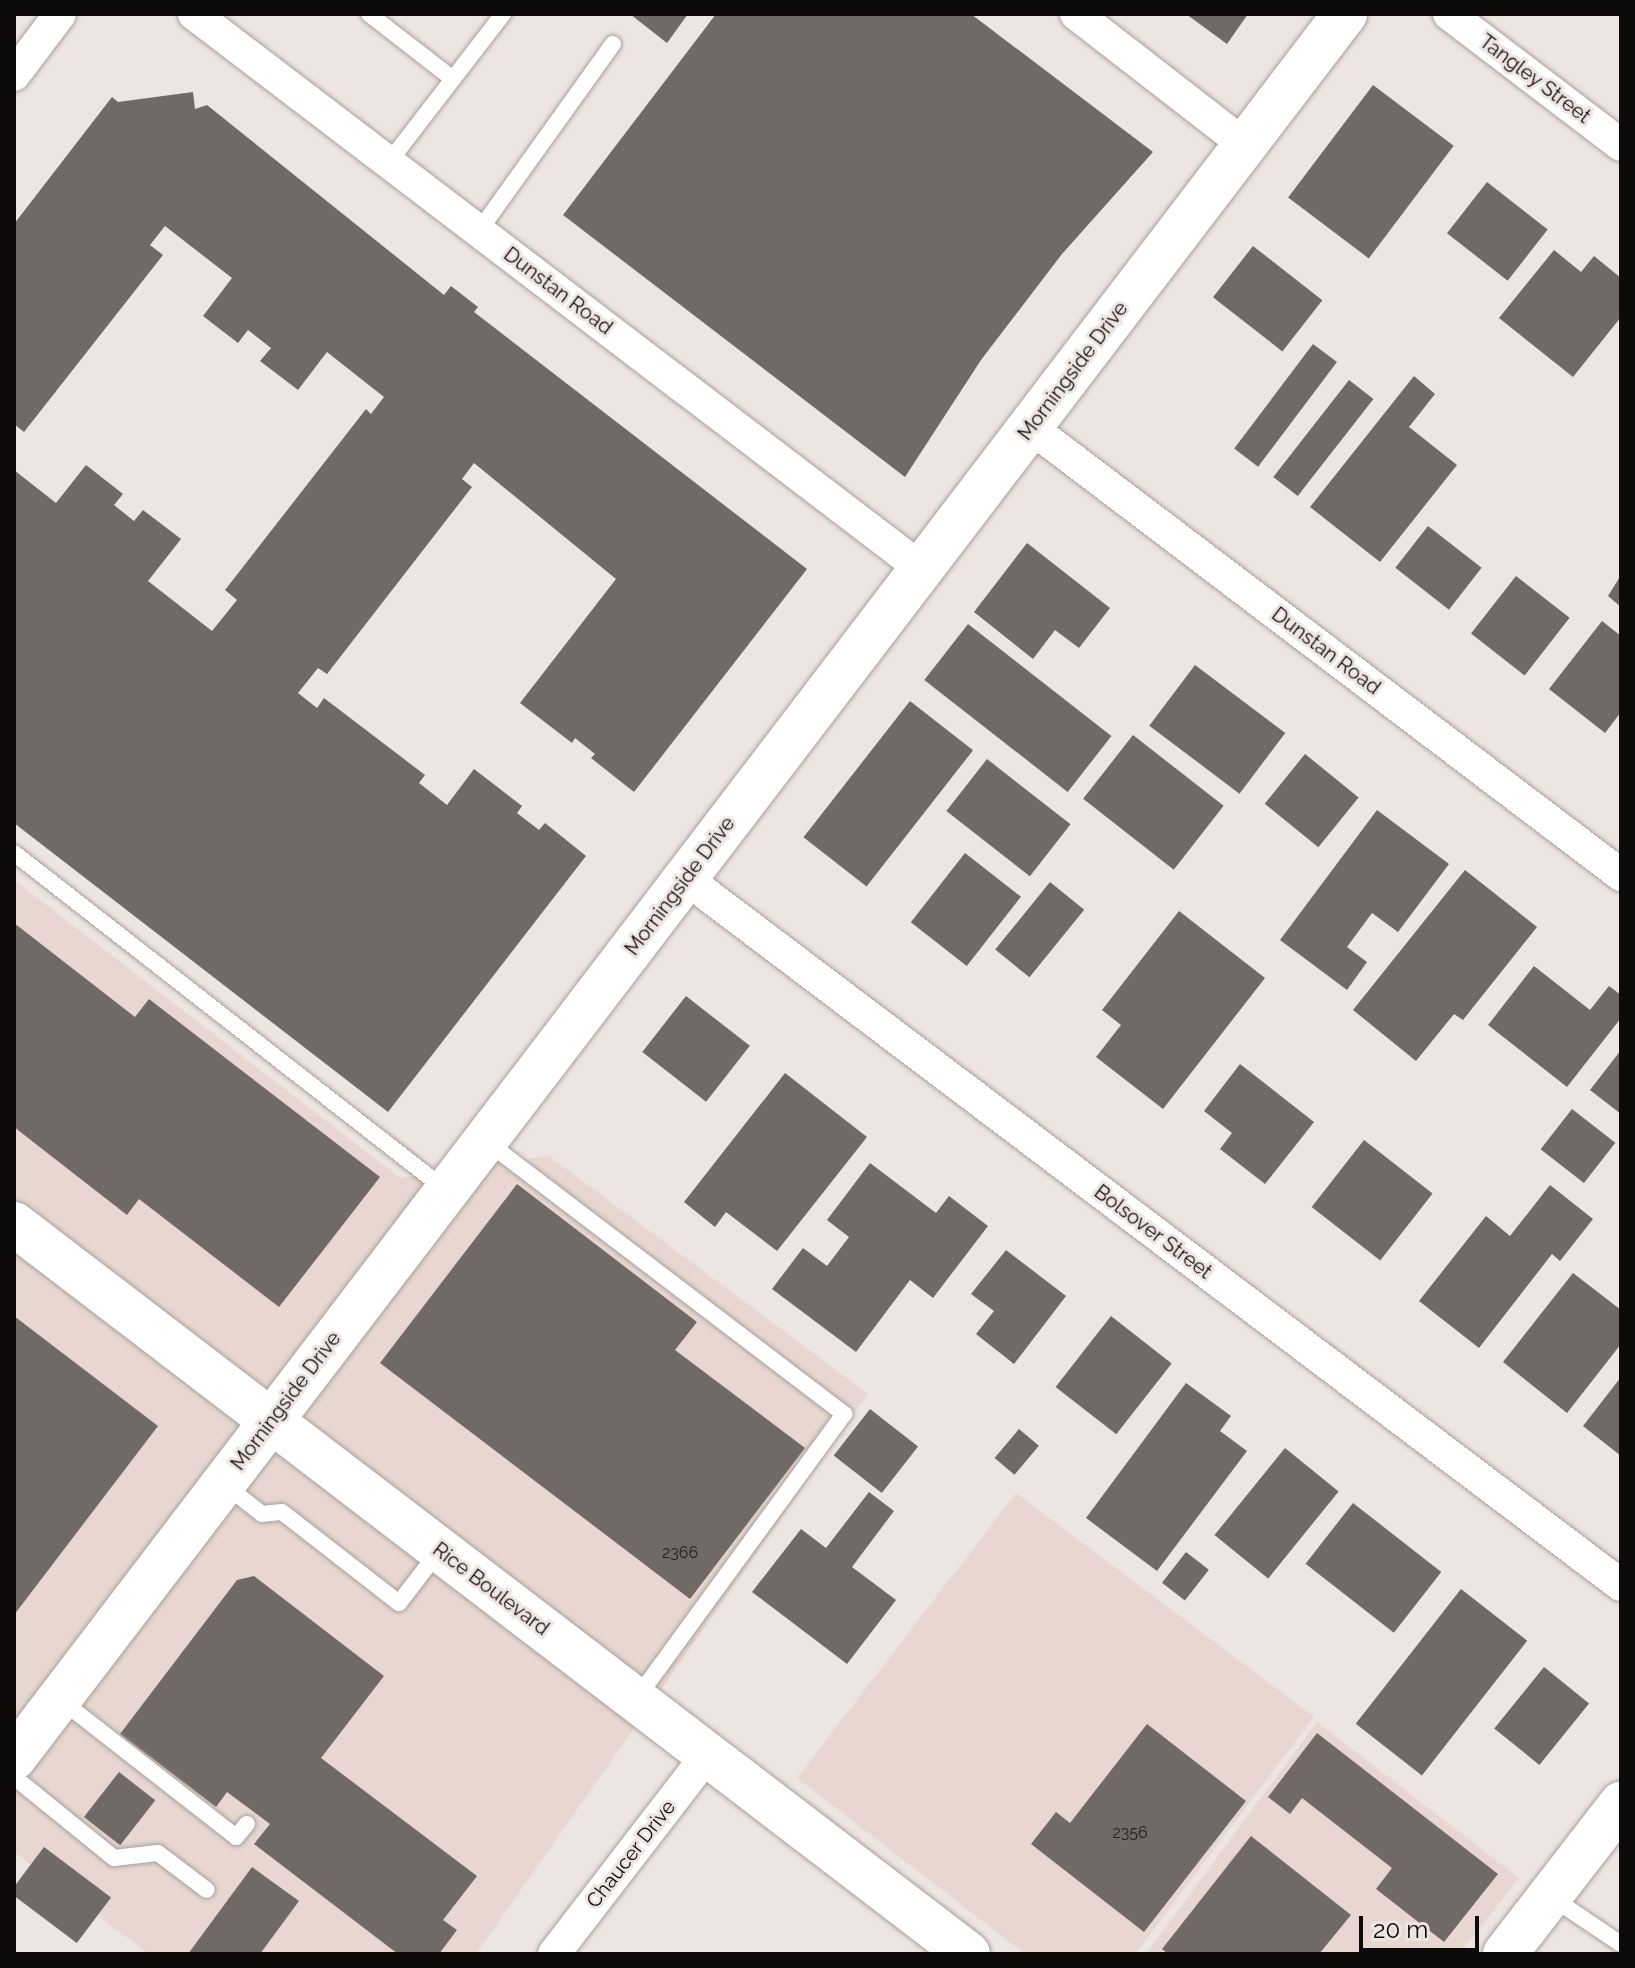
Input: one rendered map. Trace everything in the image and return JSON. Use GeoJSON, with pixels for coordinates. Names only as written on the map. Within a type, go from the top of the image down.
{"type":"FeatureCollection","features":[{"type":"Feature","properties":{"kind":"street"},"geometry":{"type":"LineString","coordinates":[[14,75],[60,14]]}},
{"type":"Feature","properties":{"kind":"street","name":"Dunstan Road"},"geometry":{"type":"LineString","coordinates":[[194,14],[922,569]]}},
{"type":"Feature","properties":{"kind":"street"},"geometry":{"type":"LineString","coordinates":[[1076,14],[1245,145]]}},
{"type":"Feature","properties":{"kind":"street","name":"Morningside Drive"},"geometry":{"type":"LineString","coordinates":[[14,1758],[1345,14]]}},
{"type":"Feature","properties":{"kind":"street","name":"Tangley Street"},"geometry":{"type":"LineString","coordinates":[[1449,14],[1621,145]]}},
{"type":"Feature","properties":{"kind":"street","name":"Dunstan Road"},"geometry":{"type":"LineString","coordinates":[[1030,427],[1621,875]]}},
{"type":"Feature","properties":{"kind":"street","name":"Bolsover Street"},"geometry":{"type":"LineString","coordinates":[[685,878],[1621,1585]]}},
{"type":"Feature","properties":{"kind":"street","name":"Rice Boulevard"},"geometry":{"type":"LineString","coordinates":[[14,1224],[968,1954]]}},
{"type":"Feature","properties":{"kind":"street","name":"Chaucer Drive"},"geometry":{"type":"LineString","coordinates":[[554,1954],[707,1755]]}},
{"type":"Feature","properties":{"kind":"street"},"geometry":{"type":"LineString","coordinates":[[1505,1954],[1621,1804]]}},
{"type":"Feature","properties":{"kind":"lane"},"geometry":{"type":"LineString","coordinates":[[369,14],[453,79]]}},
{"type":"Feature","properties":{"kind":"lane"},"geometry":{"type":"LineString","coordinates":[[389,162],[503,14]]}},
{"type":"Feature","properties":{"kind":"lane"},"geometry":{"type":"LineString","coordinates":[[479,231],[613,44]]}},
{"type":"Feature","properties":{"kind":"lane"},"geometry":{"type":"LineString","coordinates":[[14,853],[447,1191]]}},
{"type":"Feature","properties":{"kind":"lane"},"geometry":{"type":"LineString","coordinates":[[485,1141],[844,1414],[636,1700]]}},
{"type":"Feature","properties":{"kind":"lane"},"geometry":{"type":"LineString","coordinates":[[223,1484],[262,1514],[282,1512],[399,1603],[440,1550]]}},
{"type":"Feature","properties":{"kind":"lane"},"geometry":{"type":"LineString","coordinates":[[59,1699],[236,1837],[247,1824]]}},
{"type":"Feature","properties":{"kind":"lane"},"geometry":{"type":"LineString","coordinates":[[14,1777],[114,1858],[158,1853],[207,1890]]}},
{"type":"Feature","properties":{"kind":"lane"},"geometry":{"type":"LineString","coordinates":[[1550,1896],[1621,1944]]}},
{"type":"Feature","properties":{"kind":"shaded area"},"geometry":{"type":"Polygon","coordinates":[[[14,880],[400,1178],[549,1156],[868,1394],[476,1954],[149,1954],[14,1852],[14,880]]]}},
{"type":"Feature","properties":{"kind":"shaded area"},"geometry":{"type":"Polygon","coordinates":[[[1016,1493],[1314,1717],[1135,1954],[1025,1954],[797,1778],[1016,1493]]]}},
{"type":"Feature","properties":{"kind":"shaded area"},"geometry":{"type":"Polygon","coordinates":[[[1317,1722],[1519,1878],[1459,1954],[1146,1954],[1317,1722]]]}},
{"type":"Feature","properties":{"kind":"building"},"geometry":{"type":"Polygon","coordinates":[[[630,14],[688,14],[667,43],[630,14]]]}},
{"type":"Feature","properties":{"kind":"building"},"geometry":{"type":"Polygon","coordinates":[[[716,14],[971,14],[1153,152],[1062,254],[981,360],[905,477],[563,215],[716,14]]]}},
{"type":"Feature","properties":{"kind":"building"},"geometry":{"type":"Polygon","coordinates":[[[1186,14],[1248,14],[1227,44],[1186,14]]]}},
{"type":"Feature","properties":{"kind":"building"},"geometry":{"type":"Polygon","coordinates":[[[1373,85],[1454,146],[1369,258],[1288,198],[1373,85]]]}},
{"type":"Feature","properties":{"kind":"building"},"geometry":{"type":"Polygon","coordinates":[[[193,92],[195,109],[207,105],[444,295],[451,286],[478,307],[474,312],[807,569],[634,792],[591,758],[595,754],[575,738],[572,743],[520,703],[616,579],[474,463],[462,479],[472,487],[327,674],[318,668],[298,693],[317,708],[324,698],[425,775],[419,783],[447,805],[474,769],[522,806],[517,813],[539,830],[545,823],[586,856],[388,1112],[14,823],[14,470],[56,503],[86,465],[123,494],[114,505],[134,521],[143,510],[181,539],[148,581],[212,631],[237,600],[225,590],[366,409],[371,414],[384,397],[327,352],[298,390],[260,361],[271,348],[248,330],[238,343],[203,316],[232,278],[165,226],[150,245],[163,255],[24,432],[14,424],[14,224],[112,97],[118,102],[193,92]]]}},
{"type":"Feature","properties":{"kind":"building"},"geometry":{"type":"Polygon","coordinates":[[[1487,182],[1548,229],[1508,281],[1447,233],[1487,182]]]}},
{"type":"Feature","properties":{"kind":"building"},"geometry":{"type":"Polygon","coordinates":[[[1253,246],[1322,300],[1282,351],[1213,297],[1253,246]]]}},
{"type":"Feature","properties":{"kind":"building"},"geometry":{"type":"Polygon","coordinates":[[[1554,250],[1581,272],[1594,256],[1621,278],[1621,317],[1573,377],[1499,318],[1554,250]]]}},
{"type":"Feature","properties":{"kind":"building"},"geometry":{"type":"Polygon","coordinates":[[[1313,344],[1337,362],[1258,467],[1234,449],[1313,344]]]}},
{"type":"Feature","properties":{"kind":"building"},"geometry":{"type":"Polygon","coordinates":[[[1414,376],[1435,394],[1409,427],[1457,465],[1380,562],[1310,507],[1414,376]]]}},
{"type":"Feature","properties":{"kind":"building"},"geometry":{"type":"Polygon","coordinates":[[[1349,380],[1373,399],[1298,496],[1273,477],[1349,380]]]}},
{"type":"Feature","properties":{"kind":"building"},"geometry":{"type":"Polygon","coordinates":[[[1428,526],[1482,568],[1449,610],[1395,568],[1428,526]]]}},
{"type":"Feature","properties":{"kind":"building"},"geometry":{"type":"Polygon","coordinates":[[[1027,543],[1110,608],[1079,648],[1055,630],[1033,659],[974,612],[1027,543]]]}},
{"type":"Feature","properties":{"kind":"building"},"geometry":{"type":"Polygon","coordinates":[[[1621,575],[1621,607],[1608,596],[1621,575]]]}},
{"type":"Feature","properties":{"kind":"building"},"geometry":{"type":"Polygon","coordinates":[[[1516,576],[1570,618],[1525,675],[1471,634],[1516,576]]]}},
{"type":"Feature","properties":{"kind":"building"},"geometry":{"type":"Polygon","coordinates":[[[1602,621],[1621,636],[1621,712],[1605,733],[1549,689],[1602,621]]]}},
{"type":"Feature","properties":{"kind":"building"},"geometry":{"type":"Polygon","coordinates":[[[968,624],[1111,736],[1068,792],[924,680],[968,624]]]}},
{"type":"Feature","properties":{"kind":"building"},"geometry":{"type":"Polygon","coordinates":[[[1195,665],[1285,733],[1240,794],[1149,726],[1195,665]]]}},
{"type":"Feature","properties":{"kind":"building"},"geometry":{"type":"Polygon","coordinates":[[[910,701],[973,750],[867,887],[803,837],[910,701]]]}},
{"type":"Feature","properties":{"kind":"building"},"geometry":{"type":"Polygon","coordinates":[[[1133,735],[1224,806],[1174,870],[1083,799],[1133,735]]]}},
{"type":"Feature","properties":{"kind":"building"},"geometry":{"type":"Polygon","coordinates":[[[1305,754],[1359,797],[1318,847],[1265,804],[1305,754]]]}},
{"type":"Feature","properties":{"kind":"building"},"geometry":{"type":"Polygon","coordinates":[[[987,759],[1071,824],[1030,876],[946,811],[987,759]]]}},
{"type":"Feature","properties":{"kind":"building"},"geometry":{"type":"Polygon","coordinates":[[[1377,810],[1449,864],[1398,932],[1372,913],[1347,947],[1367,962],[1347,990],[1280,940],[1377,810]]]}},
{"type":"Feature","properties":{"kind":"building"},"geometry":{"type":"Polygon","coordinates":[[[965,853],[1021,897],[967,966],[911,922],[965,853]]]}},
{"type":"Feature","properties":{"kind":"building"},"geometry":{"type":"Polygon","coordinates":[[[1465,870],[1537,927],[1463,1020],[1454,1014],[1416,1061],[1353,1010],[1465,870]]]}},
{"type":"Feature","properties":{"kind":"building"},"geometry":{"type":"Polygon","coordinates":[[[1050,882],[1084,910],[1029,977],[995,950],[1050,882]]]}},
{"type":"Feature","properties":{"kind":"building"},"geometry":{"type":"Polygon","coordinates":[[[1179,911],[1265,978],[1163,1109],[1096,1057],[1121,1025],[1102,1010],[1179,911]]]}},
{"type":"Feature","properties":{"kind":"building"},"geometry":{"type":"Polygon","coordinates":[[[14,923],[135,1017],[149,999],[380,1177],[279,1307],[139,1199],[127,1215],[14,1127],[14,923]]]}},
{"type":"Feature","properties":{"kind":"building"},"geometry":{"type":"Polygon","coordinates":[[[1534,966],[1590,1010],[1609,986],[1621,995],[1621,1018],[1567,1087],[1488,1025],[1534,966]]]}},
{"type":"Feature","properties":{"kind":"building"},"geometry":{"type":"Polygon","coordinates":[[[686,996],[750,1046],[706,1102],[642,1052],[686,996]]]}},
{"type":"Feature","properties":{"kind":"building"},"geometry":{"type":"Polygon","coordinates":[[[1621,1050],[1621,1114],[1590,1090],[1621,1050]]]}},
{"type":"Feature","properties":{"kind":"building"},"geometry":{"type":"Polygon","coordinates":[[[1240,1064],[1314,1122],[1265,1184],[1220,1149],[1232,1133],[1204,1111],[1240,1064]]]}},
{"type":"Feature","properties":{"kind":"building"},"geometry":{"type":"Polygon","coordinates":[[[785,1073],[867,1137],[777,1251],[726,1212],[715,1227],[684,1202],[785,1073]]]}},
{"type":"Feature","properties":{"kind":"building"},"geometry":{"type":"Polygon","coordinates":[[[1572,1109],[1615,1143],[1584,1183],[1541,1149],[1572,1109]]]}},
{"type":"Feature","properties":{"kind":"building"},"geometry":{"type":"Polygon","coordinates":[[[1364,1140],[1433,1194],[1380,1261],[1312,1207],[1364,1140]]]}},
{"type":"Feature","properties":{"kind":"building"},"geometry":{"type":"Polygon","coordinates":[[[870,1163],[936,1213],[949,1196],[988,1226],[933,1298],[910,1280],[856,1352],[772,1289],[803,1248],[827,1266],[849,1237],[827,1220],[870,1163]]]}},
{"type":"Feature","properties":{"kind":"building"},"geometry":{"type":"Polygon","coordinates":[[[517,1184],[697,1322],[675,1350],[805,1448],[690,1599],[380,1363],[517,1184]]]}},
{"type":"Feature","properties":{"kind":"building"},"geometry":{"type":"Polygon","coordinates":[[[1550,1185],[1593,1219],[1560,1261],[1552,1254],[1479,1348],[1419,1301],[1486,1216],[1510,1236],[1550,1185]]]}},
{"type":"Feature","properties":{"kind":"building"},"geometry":{"type":"Polygon","coordinates":[[[1006,1250],[1066,1296],[1014,1364],[976,1334],[994,1311],[971,1294],[1006,1250]]]}},
{"type":"Feature","properties":{"kind":"building"},"geometry":{"type":"Polygon","coordinates":[[[1573,1273],[1621,1310],[1621,1344],[1567,1413],[1503,1362],[1573,1273]]]}},
{"type":"Feature","properties":{"kind":"building"},"geometry":{"type":"Polygon","coordinates":[[[14,1316],[158,1426],[14,1615],[14,1316]]]}},
{"type":"Feature","properties":{"kind":"building"},"geometry":{"type":"Polygon","coordinates":[[[1111,1316],[1172,1363],[1116,1434],[1056,1387],[1111,1316]]]}},
{"type":"Feature","properties":{"kind":"building"},"geometry":{"type":"Polygon","coordinates":[[[1621,1377],[1621,1456],[1583,1426],[1621,1377]]]}},
{"type":"Feature","properties":{"kind":"building"},"geometry":{"type":"Polygon","coordinates":[[[1186,1383],[1231,1416],[1220,1431],[1247,1451],[1157,1571],[1086,1518],[1186,1383]]]}},
{"type":"Feature","properties":{"kind":"building"},"geometry":{"type":"Polygon","coordinates":[[[870,1409],[918,1447],[882,1493],[834,1455],[870,1409]]]}},
{"type":"Feature","properties":{"kind":"building"},"geometry":{"type":"Polygon","coordinates":[[[1019,1429],[1039,1446],[1014,1475],[995,1458],[1019,1429]]]}},
{"type":"Feature","properties":{"kind":"building"},"geometry":{"type":"Polygon","coordinates":[[[1285,1448],[1339,1491],[1268,1578],[1215,1535],[1285,1448]]]}},
{"type":"Feature","properties":{"kind":"building"},"geometry":{"type":"Polygon","coordinates":[[[869,1492],[894,1511],[852,1567],[896,1600],[847,1664],[752,1592],[801,1529],[826,1548],[869,1492]]]}},
{"type":"Feature","properties":{"kind":"building"},"geometry":{"type":"Polygon","coordinates":[[[1353,1503],[1441,1572],[1394,1633],[1306,1564],[1353,1503]]]}},
{"type":"Feature","properties":{"kind":"building"},"geometry":{"type":"Polygon","coordinates":[[[1186,1552],[1209,1570],[1185,1601],[1162,1583],[1186,1552]]]}},
{"type":"Feature","properties":{"kind":"building"},"geometry":{"type":"Polygon","coordinates":[[[254,1576],[384,1676],[321,1758],[477,1876],[443,1920],[457,1930],[439,1954],[398,1954],[254,1844],[270,1824],[227,1792],[216,1807],[120,1734],[237,1580],[254,1576]]]}},
{"type":"Feature","properties":{"kind":"building"},"geometry":{"type":"Polygon","coordinates":[[[1461,1589],[1527,1641],[1422,1775],[1356,1724],[1461,1589]]]}},
{"type":"Feature","properties":{"kind":"building"},"geometry":{"type":"Polygon","coordinates":[[[1544,1667],[1589,1704],[1539,1765],[1494,1728],[1544,1667]]]}},
{"type":"Feature","properties":{"kind":"building"},"geometry":{"type":"Polygon","coordinates":[[[1147,1724],[1246,1801],[1144,1932],[1031,1844],[1056,1812],[1070,1823],[1147,1724]]]}},
{"type":"Feature","properties":{"kind":"building"},"geometry":{"type":"Polygon","coordinates":[[[1317,1733],[1498,1874],[1444,1942],[1376,1889],[1392,1868],[1302,1798],[1290,1814],[1268,1797],[1317,1733]]]}},
{"type":"Feature","properties":{"kind":"building"},"geometry":{"type":"Polygon","coordinates":[[[119,1772],[155,1800],[120,1845],[84,1817],[119,1772]]]}},
{"type":"Feature","properties":{"kind":"building"},"geometry":{"type":"Polygon","coordinates":[[[1251,1836],[1351,1915],[1319,1954],[1168,1954],[1162,1949],[1251,1836]]]}},
{"type":"Feature","properties":{"kind":"building"},"geometry":{"type":"Polygon","coordinates":[[[44,1847],[111,1898],[77,1943],[14,1896],[14,1887],[44,1847]]]}},
{"type":"Feature","properties":{"kind":"building"},"geometry":{"type":"Polygon","coordinates":[[[252,1867],[299,1901],[260,1954],[188,1954],[252,1867]]]}}]}
